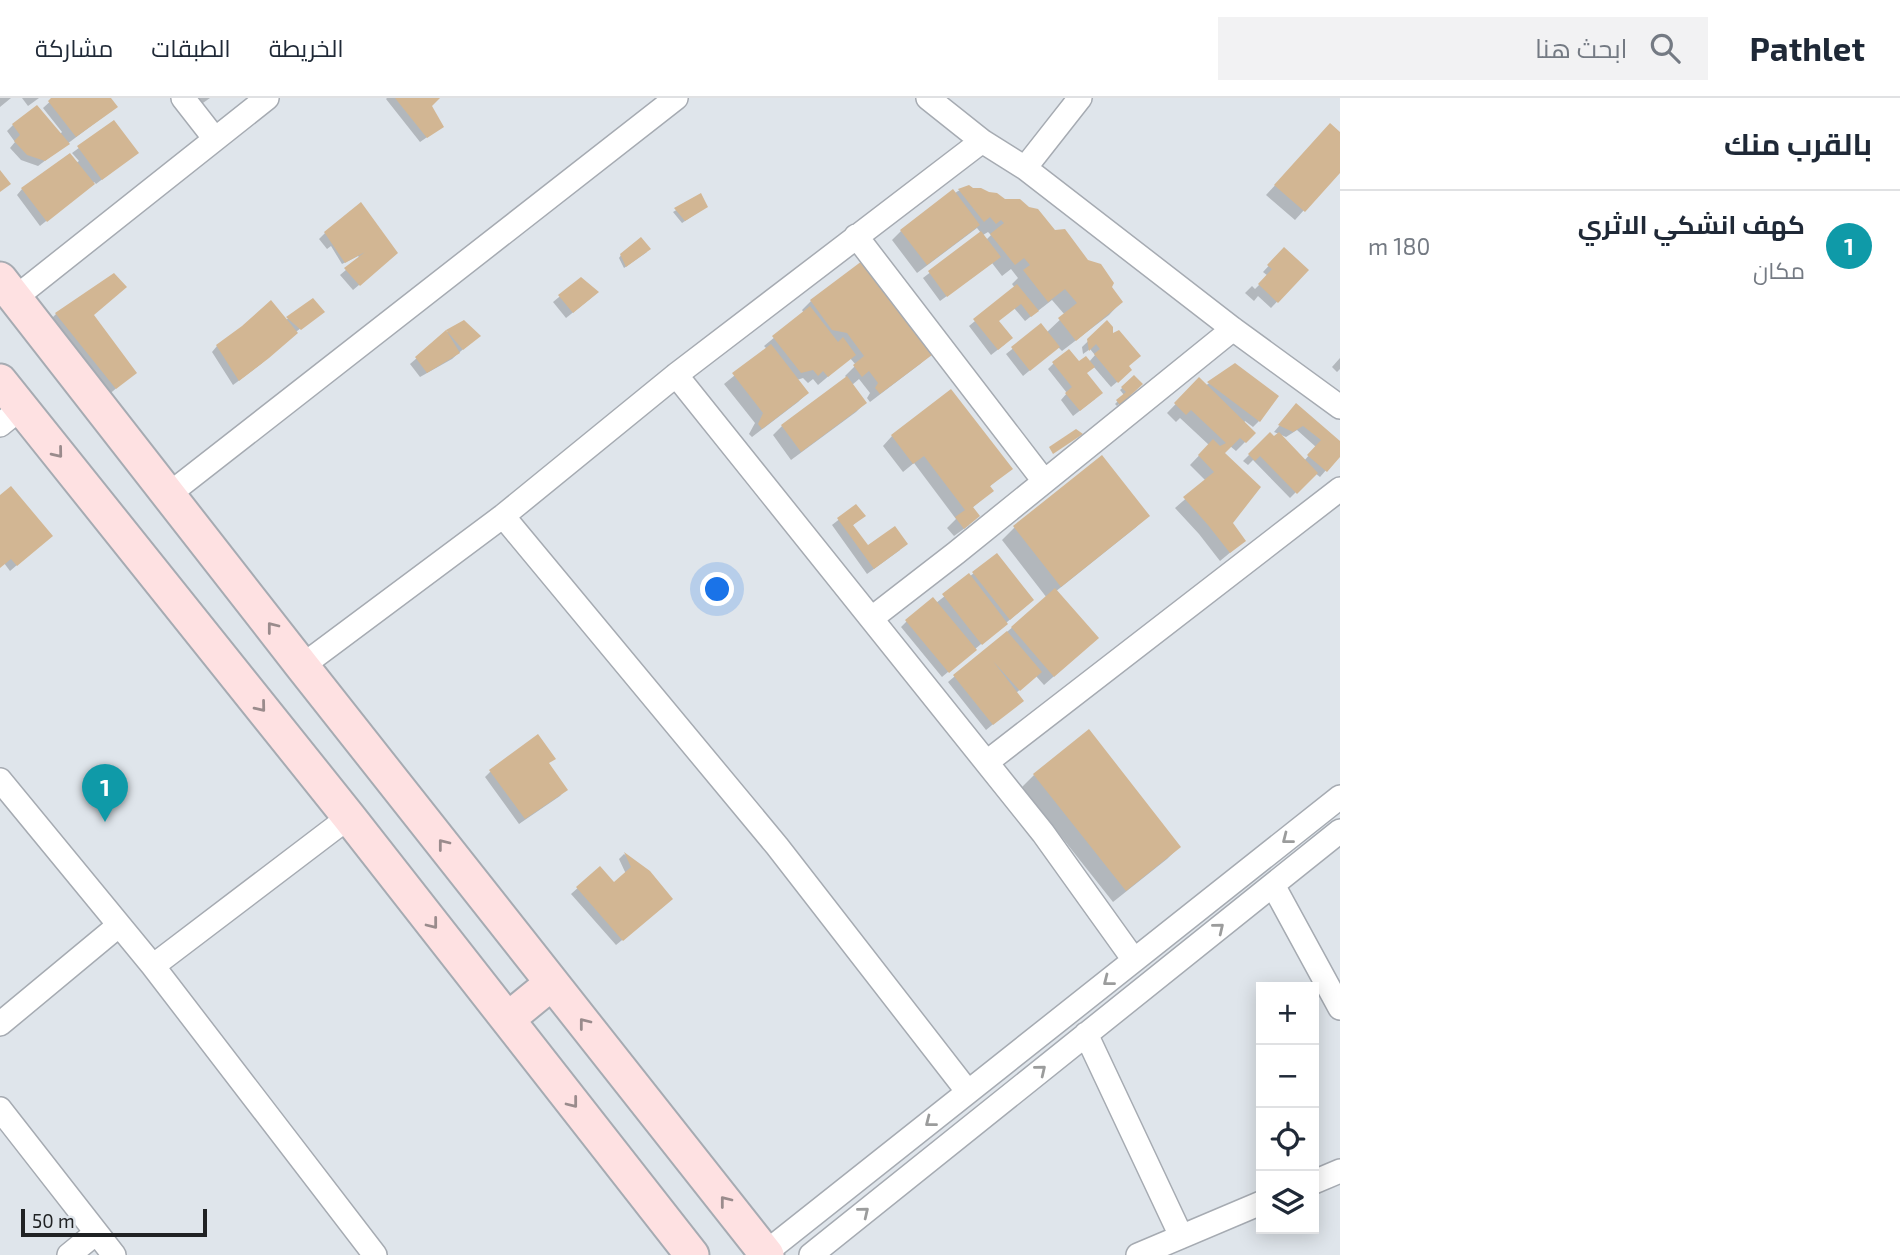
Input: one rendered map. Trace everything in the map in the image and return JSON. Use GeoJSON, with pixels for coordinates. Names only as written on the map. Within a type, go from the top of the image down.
{"type":"FeatureCollection","features":[{"type":"Feature","properties":{"kind":"main road"},"geometry":{"type":"LineString","coordinates":[[7,289],[766,1254]]}},
{"type":"Feature","properties":{"kind":"main road"},"geometry":{"type":"LineString","coordinates":[[0,381],[11,416],[349,817],[692,1255]]}},
{"type":"Feature","properties":{"kind":"main road"},"geometry":{"type":"LineString","coordinates":[[508,1019],[552,983]]}},
{"type":"Feature","properties":{"kind":"street"},"geometry":{"type":"LineString","coordinates":[[183,98],[215,139]]}},
{"type":"Feature","properties":{"kind":"street"},"geometry":{"type":"LineString","coordinates":[[7,289],[215,139],[267,98]]}},
{"type":"Feature","properties":{"kind":"street"},"geometry":{"type":"LineString","coordinates":[[169,495],[676,98]]}},
{"type":"Feature","properties":{"kind":"street"},"geometry":{"type":"LineString","coordinates":[[928,98],[982,141],[1025,168],[1233,329],[1340,407]]}},
{"type":"Feature","properties":{"kind":"street"},"geometry":{"type":"LineString","coordinates":[[1025,168],[1080,98]]}},
{"type":"Feature","properties":{"kind":"street"},"geometry":{"type":"LineString","coordinates":[[302,666],[503,516],[676,375],[982,141]]}},
{"type":"Feature","properties":{"kind":"street"},"geometry":{"type":"LineString","coordinates":[[856,236],[1044,481]]}},
{"type":"Feature","properties":{"kind":"street"},"geometry":{"type":"LineString","coordinates":[[872,618],[1233,329]]}},
{"type":"Feature","properties":{"kind":"street"},"geometry":{"type":"LineString","coordinates":[[676,375],[1043,833],[1134,960]]}},
{"type":"Feature","properties":{"kind":"street"},"geometry":{"type":"LineString","coordinates":[[987,762],[1340,489]]}},
{"type":"Feature","properties":{"kind":"street"},"geometry":{"type":"LineString","coordinates":[[503,516],[777,845],[968,1092]]}},
{"type":"Feature","properties":{"kind":"street"},"geometry":{"type":"LineString","coordinates":[[0,780],[153,966],[375,1255]]}},
{"type":"Feature","properties":{"kind":"street"},"geometry":{"type":"LineString","coordinates":[[766,1254],[1340,797]]}},
{"type":"Feature","properties":{"kind":"street"},"geometry":{"type":"LineString","coordinates":[[153,966],[349,817]]}},
{"type":"Feature","properties":{"kind":"street"},"geometry":{"type":"LineString","coordinates":[[811,1255],[1340,831]]}},
{"type":"Feature","properties":{"kind":"street"},"geometry":{"type":"LineString","coordinates":[[1273,884],[1340,1008]]}},
{"type":"Feature","properties":{"kind":"street"},"geometry":{"type":"LineString","coordinates":[[0,1024],[118,926]]}},
{"type":"Feature","properties":{"kind":"street"},"geometry":{"type":"LineString","coordinates":[[1086,1034],[1181,1236]]}},
{"type":"Feature","properties":{"kind":"street"},"geometry":{"type":"LineString","coordinates":[[0,1109],[114,1255]]}},
{"type":"Feature","properties":{"kind":"street"},"geometry":{"type":"LineString","coordinates":[[1319,1180],[1340,1171]]}},
{"type":"Feature","properties":{"kind":"street"},"geometry":{"type":"LineString","coordinates":[[1138,1255],[1256,1205]]}},
{"type":"Feature","properties":{"kind":"street"},"geometry":{"type":"LineString","coordinates":[[69,1255],[96,1233]]}},
{"type":"Feature","properties":{"kind":"building"},"geometry":{"type":"Polygon","coordinates":[[[51,98],[111,98],[118,107],[76,137],[48,101],[51,98]]]}},
{"type":"Feature","properties":{"kind":"building"},"geometry":{"type":"Polygon","coordinates":[[[395,98],[440,98],[432,106],[444,127],[427,138],[395,98]]]}},
{"type":"Feature","properties":{"kind":"building"},"geometry":{"type":"Polygon","coordinates":[[[37,105],[70,144],[45,161],[27,155],[14,141],[20,135],[12,124],[37,105]]]}},
{"type":"Feature","properties":{"kind":"building"},"geometry":{"type":"Polygon","coordinates":[[[114,120],[139,153],[102,180],[77,146],[114,120]]]}},
{"type":"Feature","properties":{"kind":"building"},"geometry":{"type":"Polygon","coordinates":[[[1330,123],[1340,132],[1340,173],[1305,212],[1274,185],[1330,123]]]}},
{"type":"Feature","properties":{"kind":"building"},"geometry":{"type":"Polygon","coordinates":[[[70,153],[95,184],[47,222],[21,188],[70,153]]]}},
{"type":"Feature","properties":{"kind":"building"},"geometry":{"type":"Polygon","coordinates":[[[0,170],[11,184],[0,192],[0,170]]]}},
{"type":"Feature","properties":{"kind":"building"},"geometry":{"type":"Polygon","coordinates":[[[969,185],[997,193],[1005,199],[1020,199],[1029,207],[1038,209],[1055,230],[1065,229],[1088,260],[1101,264],[1123,302],[1076,341],[1058,318],[1077,303],[1065,289],[1048,302],[1023,270],[1030,265],[1024,258],[1015,265],[990,234],[1004,223],[1001,220],[996,224],[990,217],[984,222],[958,189],[969,185]]]}},
{"type":"Feature","properties":{"kind":"building"},"geometry":{"type":"Polygon","coordinates":[[[953,189],[980,225],[927,265],[900,230],[953,189]]]}},
{"type":"Feature","properties":{"kind":"building"},"geometry":{"type":"Polygon","coordinates":[[[701,193],[708,207],[685,221],[674,208],[701,193]]]}},
{"type":"Feature","properties":{"kind":"building"},"geometry":{"type":"Polygon","coordinates":[[[361,202],[398,253],[360,286],[344,268],[365,252],[345,263],[324,232],[361,202]]]}},
{"type":"Feature","properties":{"kind":"building"},"geometry":{"type":"Polygon","coordinates":[[[981,231],[1001,257],[947,297],[928,271],[981,231]]]}},
{"type":"Feature","properties":{"kind":"building"},"geometry":{"type":"Polygon","coordinates":[[[641,237],[651,249],[626,267],[620,254],[641,237]]]}},
{"type":"Feature","properties":{"kind":"building"},"geometry":{"type":"Polygon","coordinates":[[[1284,247],[1309,270],[1278,303],[1258,284],[1272,269],[1267,265],[1284,247]]]}},
{"type":"Feature","properties":{"kind":"building"},"geometry":{"type":"Polygon","coordinates":[[[862,261],[932,355],[880,394],[875,388],[878,383],[869,371],[862,377],[853,365],[864,356],[847,333],[832,330],[810,300],[862,261]]]}},
{"type":"Feature","properties":{"kind":"building"},"geometry":{"type":"Polygon","coordinates":[[[114,273],[127,287],[94,315],[137,373],[116,389],[55,313],[114,273]]]}},
{"type":"Feature","properties":{"kind":"building"},"geometry":{"type":"Polygon","coordinates":[[[581,277],[599,292],[573,313],[558,295],[581,277]]]}},
{"type":"Feature","properties":{"kind":"building"},"geometry":{"type":"Polygon","coordinates":[[[1017,284],[1039,311],[1031,317],[1021,304],[999,321],[1013,338],[998,350],[973,319],[1017,284]]]}},
{"type":"Feature","properties":{"kind":"building"},"geometry":{"type":"Polygon","coordinates":[[[313,298],[325,312],[301,330],[286,317],[313,298]]]}},
{"type":"Feature","properties":{"kind":"building"},"geometry":{"type":"Polygon","coordinates":[[[271,300],[298,333],[239,381],[216,345],[271,300]]]}},
{"type":"Feature","properties":{"kind":"building"},"geometry":{"type":"Polygon","coordinates":[[[810,306],[838,342],[843,337],[856,355],[828,377],[823,371],[818,376],[813,370],[801,373],[772,336],[810,306]]]}},
{"type":"Feature","properties":{"kind":"building"},"geometry":{"type":"Polygon","coordinates":[[[464,320],[481,336],[463,350],[446,330],[464,320]]]}},
{"type":"Feature","properties":{"kind":"building"},"geometry":{"type":"Polygon","coordinates":[[[1107,320],[1113,327],[1113,333],[1119,330],[1141,356],[1129,366],[1132,370],[1118,383],[1094,354],[1100,349],[1096,344],[1089,351],[1087,339],[1107,320]]]}},
{"type":"Feature","properties":{"kind":"building"},"geometry":{"type":"Polygon","coordinates":[[[1041,323],[1060,347],[1030,371],[1011,347],[1041,323]]]}},
{"type":"Feature","properties":{"kind":"building"},"geometry":{"type":"Polygon","coordinates":[[[446,330],[460,353],[427,373],[415,357],[446,330]]]}},
{"type":"Feature","properties":{"kind":"building"},"geometry":{"type":"Polygon","coordinates":[[[771,344],[809,393],[762,429],[758,424],[763,413],[732,373],[771,344]]]}},
{"type":"Feature","properties":{"kind":"building"},"geometry":{"type":"Polygon","coordinates":[[[1069,349],[1079,361],[1086,356],[1095,367],[1087,373],[1103,393],[1080,411],[1065,393],[1072,387],[1052,362],[1069,349]]]}},
{"type":"Feature","properties":{"kind":"building"},"geometry":{"type":"Polygon","coordinates":[[[1235,363],[1279,396],[1260,422],[1207,382],[1235,363]]]}},
{"type":"Feature","properties":{"kind":"building"},"geometry":{"type":"Polygon","coordinates":[[[1134,375],[1143,384],[1120,405],[1116,400],[1126,392],[1121,387],[1134,375]]]}},
{"type":"Feature","properties":{"kind":"building"},"geometry":{"type":"Polygon","coordinates":[[[847,376],[867,403],[801,452],[781,425],[847,376]]]}},
{"type":"Feature","properties":{"kind":"building"},"geometry":{"type":"Polygon","coordinates":[[[1199,377],[1256,433],[1246,443],[1240,438],[1225,453],[1261,487],[1233,523],[1246,541],[1230,553],[1183,497],[1214,472],[1198,455],[1213,439],[1220,446],[1226,443],[1191,410],[1186,415],[1174,403],[1199,377]]]}},
{"type":"Feature","properties":{"kind":"building"},"geometry":{"type":"Polygon","coordinates":[[[951,389],[1013,469],[990,486],[994,491],[973,507],[980,516],[964,529],[955,517],[965,510],[924,456],[913,464],[891,435],[951,389]]]}},
{"type":"Feature","properties":{"kind":"building"},"geometry":{"type":"Polygon","coordinates":[[[1296,403],[1340,441],[1340,457],[1327,472],[1307,455],[1321,440],[1303,426],[1293,432],[1278,425],[1296,403]]]}},
{"type":"Feature","properties":{"kind":"building"},"geometry":{"type":"Polygon","coordinates":[[[1076,429],[1083,434],[1053,454],[1049,447],[1076,429]]]}},
{"type":"Feature","properties":{"kind":"building"},"geometry":{"type":"Polygon","coordinates":[[[1270,432],[1274,436],[1279,432],[1318,473],[1297,494],[1260,456],[1255,461],[1248,454],[1270,432]]]}},
{"type":"Feature","properties":{"kind":"building"},"geometry":{"type":"Polygon","coordinates":[[[1102,455],[1150,516],[1061,587],[1013,526],[1102,455]]]}},
{"type":"Feature","properties":{"kind":"building"},"geometry":{"type":"Polygon","coordinates":[[[11,486],[53,536],[17,566],[11,559],[0,568],[0,495],[11,486]]]}},
{"type":"Feature","properties":{"kind":"building"},"geometry":{"type":"Polygon","coordinates":[[[856,504],[866,516],[853,525],[868,545],[895,526],[908,544],[874,569],[837,518],[856,504]]]}},
{"type":"Feature","properties":{"kind":"building"},"geometry":{"type":"Polygon","coordinates":[[[997,553],[1034,600],[1010,620],[972,572],[997,553]]]}},
{"type":"Feature","properties":{"kind":"building"},"geometry":{"type":"Polygon","coordinates":[[[969,573],[1008,624],[982,645],[942,594],[969,573]]]}},
{"type":"Feature","properties":{"kind":"building"},"geometry":{"type":"Polygon","coordinates":[[[1055,588],[1099,638],[1054,677],[1011,627],[1055,588]]]}},
{"type":"Feature","properties":{"kind":"building"},"geometry":{"type":"Polygon","coordinates":[[[933,597],[977,650],[949,673],[905,620],[933,597]]]}},
{"type":"Feature","properties":{"kind":"building"},"geometry":{"type":"Polygon","coordinates":[[[1007,631],[1042,672],[1020,691],[993,661],[1024,701],[993,725],[953,675],[1007,631]]]}},
{"type":"Feature","properties":{"kind":"building"},"geometry":{"type":"Polygon","coordinates":[[[1089,729],[1181,847],[1126,891],[1033,774],[1089,729]]]}},
{"type":"Feature","properties":{"kind":"building"},"geometry":{"type":"Polygon","coordinates":[[[538,734],[556,759],[549,763],[568,790],[525,819],[489,770],[538,734]]]}},
{"type":"Feature","properties":{"kind":"building"},"geometry":{"type":"Polygon","coordinates":[[[624,852],[650,871],[673,899],[623,941],[576,887],[600,866],[614,882],[631,867],[624,852]]]}},
{"type":"Feature","properties":{"kind":"place","name":"كهف انشكي الاثري"},"geometry":{"type":"Point","coordinates":[105,822]}}]}
